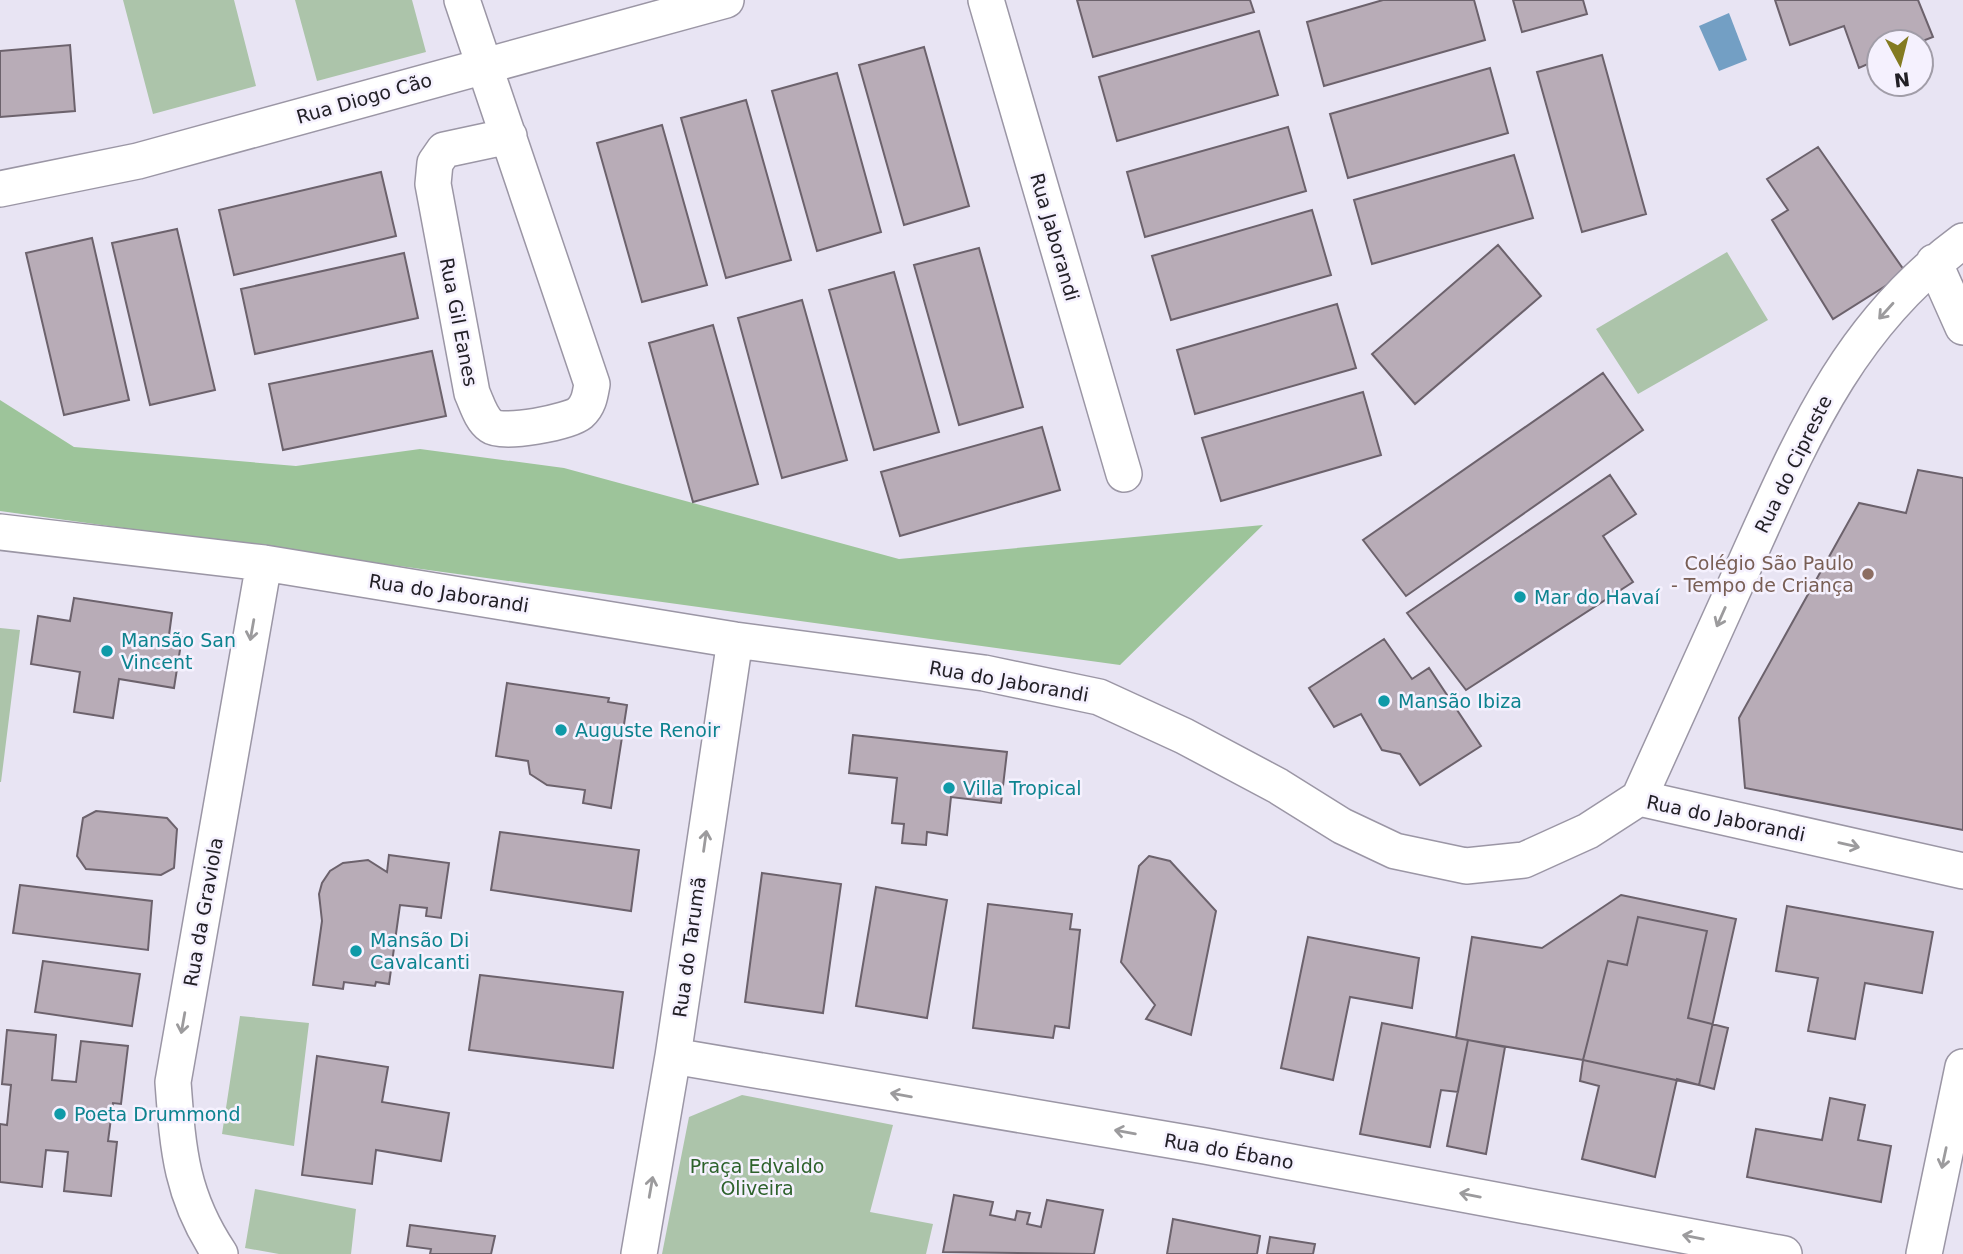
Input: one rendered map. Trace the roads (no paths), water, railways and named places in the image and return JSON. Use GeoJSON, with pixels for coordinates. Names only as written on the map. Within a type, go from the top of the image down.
{"type":"FeatureCollection","features":[{"type":"Feature","properties":{"kind":"street","name":"Rua Gil Eanes"},"geometry":{"type":"LineString","coordinates":[[462,0],[481,65],[509,136],[592,384],[588,402],[578,415],[510,431],[491,427],[480,413],[472,393],[433,184],[435,163],[444,150],[509,136]]}},
{"type":"Feature","properties":{"kind":"street","name":"Rua Diogo Cão"},"geometry":{"type":"LineString","coordinates":[[0,189],[138,161],[726,0]]}},
{"type":"Feature","properties":{"kind":"street","name":"Rua Jaborandi"},"geometry":{"type":"LineString","coordinates":[[986,0],[1124,474]]}},
{"type":"Feature","properties":{"kind":"street","name":"Rua do Cipreste"},"geometry":{"type":"LineString","coordinates":[[1639,798],[1804,431],[1841,370],[1882,315],[1934,262],[1963,241]]}},
{"type":"Feature","properties":{"kind":"street"},"geometry":{"type":"LineString","coordinates":[[1934,262],[1963,327]]}},
{"type":"Feature","properties":{"kind":"street","name":"Rua do Jaborandi"},"geometry":{"type":"LineString","coordinates":[[0,532],[264,563],[734,640],[984,673],[1099,697],[1184,736],[1278,786],[1342,826],[1385,846],[1466,866],[1524,860],[1588,831],[1639,798],[1963,871]]}},
{"type":"Feature","properties":{"kind":"street","name":"Rua da Graviola"},"geometry":{"type":"LineString","coordinates":[[220,1254],[199,1223],[179,1156],[173,1082],[264,563]]}},
{"type":"Feature","properties":{"kind":"street","name":"Rua do Tarumã"},"geometry":{"type":"LineString","coordinates":[[639,1254],[673,1056],[734,640]]}},
{"type":"Feature","properties":{"kind":"street","name":"Rua do Ébano"},"geometry":{"type":"LineString","coordinates":[[673,1056],[1205,1146],[1784,1254]]}},
{"type":"Feature","properties":{"kind":"street"},"geometry":{"type":"LineString","coordinates":[[1924,1254],[1963,1067]]}},
{"type":"Feature","properties":{"kind":"water"},"geometry":{"type":"Polygon","coordinates":[[[1729,13],[1747,60],[1719,71],[1699,26],[1729,13]]]}},
{"type":"Feature","properties":{"kind":"place","name":"Colégio São Paulo - Tempo de Criança"},"geometry":{"type":"Point","coordinates":[1868,574]}},
{"type":"Feature","properties":{"kind":"place","name":"Mar do Havaí"},"geometry":{"type":"Point","coordinates":[1520,597]}},
{"type":"Feature","properties":{"kind":"place","name":"Mansão San Vincent"},"geometry":{"type":"Point","coordinates":[107,651]}},
{"type":"Feature","properties":{"kind":"place","name":"Mansão Ibiza"},"geometry":{"type":"Point","coordinates":[1384,701]}},
{"type":"Feature","properties":{"kind":"place","name":"Auguste Renoir"},"geometry":{"type":"Point","coordinates":[561,730]}},
{"type":"Feature","properties":{"kind":"place","name":"Villa Tropical"},"geometry":{"type":"Point","coordinates":[949,788]}},
{"type":"Feature","properties":{"kind":"place","name":"Mansão Di Cavalcanti"},"geometry":{"type":"Point","coordinates":[356,951]}},
{"type":"Feature","properties":{"kind":"place","name":"Poeta Drummond"},"geometry":{"type":"Point","coordinates":[60,1114]}},
{"type":"Feature","properties":{"kind":"park label","name":"Praça Edvaldo Oliveira"},"geometry":{"type":"Point","coordinates":[757,1177]}}]}
